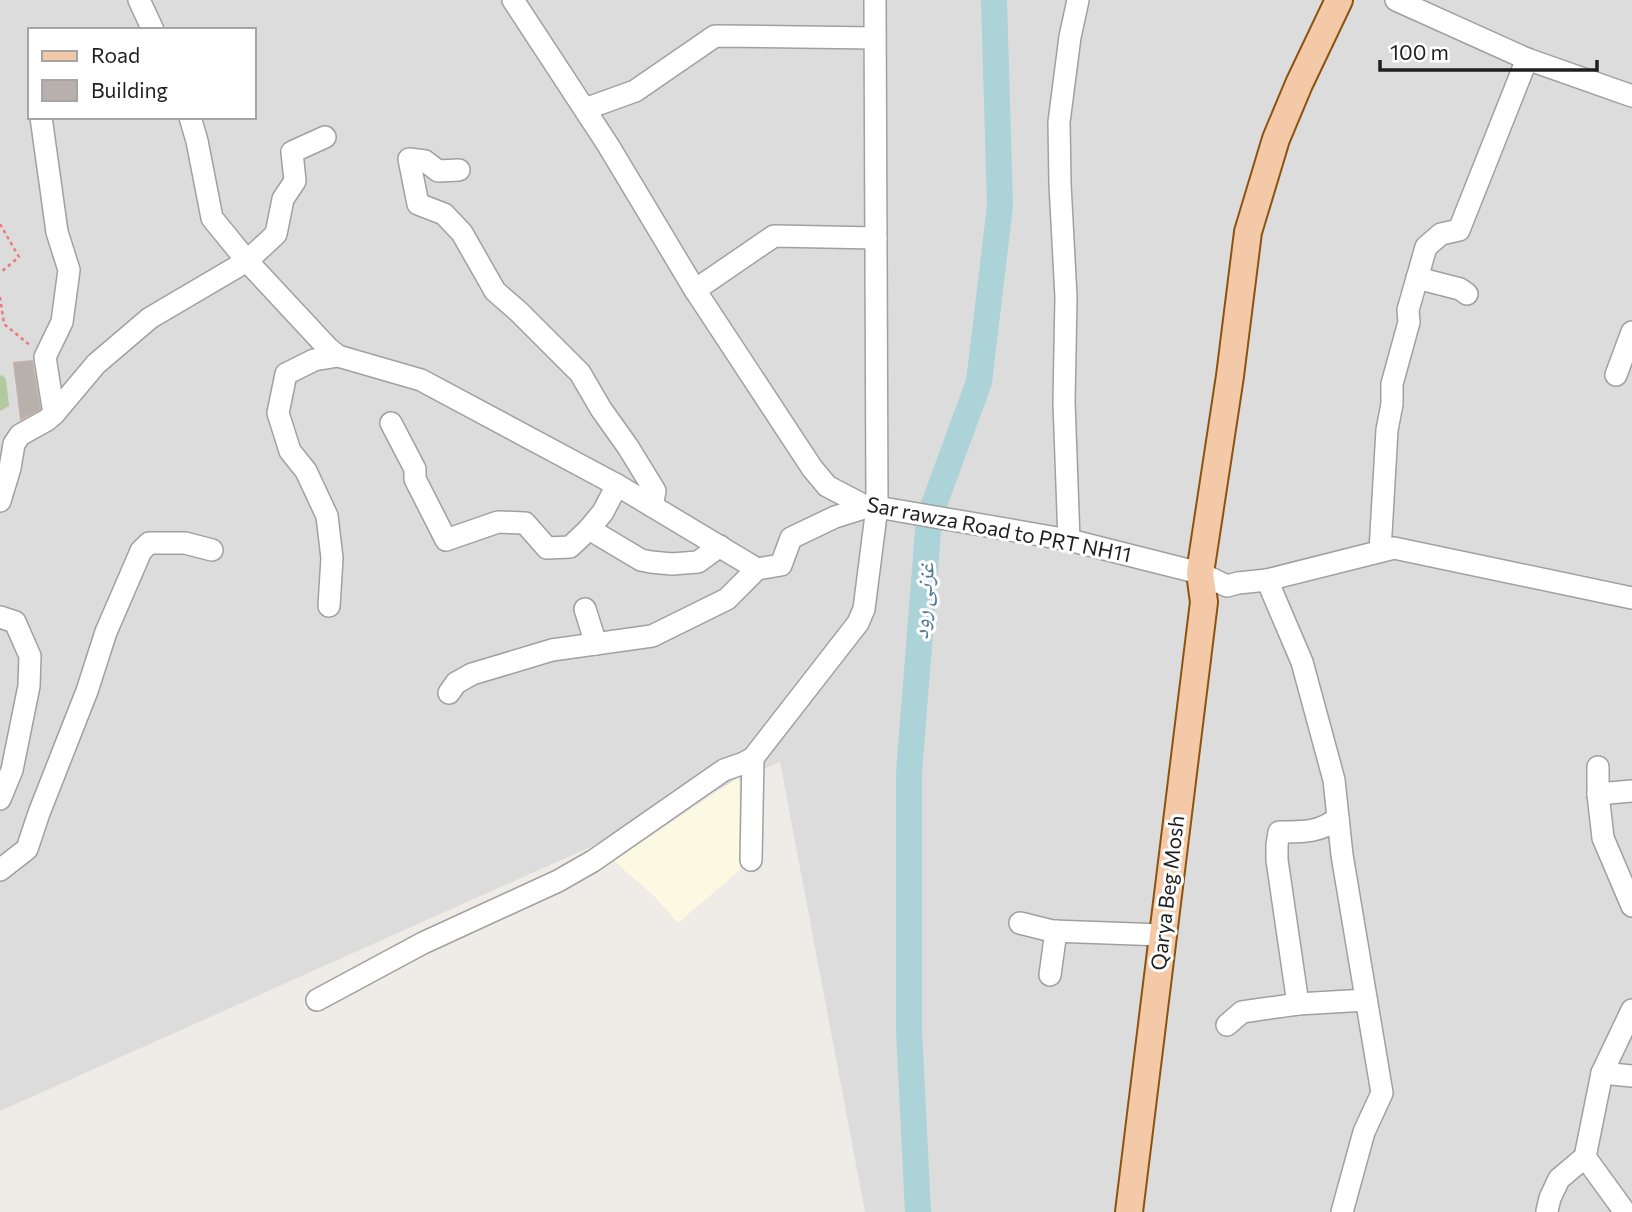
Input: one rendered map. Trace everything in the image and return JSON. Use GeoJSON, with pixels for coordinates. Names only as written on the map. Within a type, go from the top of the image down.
{"type":"FeatureCollection","features":[{"type":"Feature","properties":{"kind":"main road"},"geometry":{"type":"LineString","coordinates":[[1200,573],[1230,376],[1248,232],[1276,139],[1339,0]]}},
{"type":"Feature","properties":{"kind":"main road","name":"Qarya Beg Mosh"},"geometry":{"type":"LineString","coordinates":[[1129,1212],[1204,602],[1200,573]]}},
{"type":"Feature","properties":{"kind":"street"},"geometry":{"type":"LineString","coordinates":[[139,0],[152,28]]}},
{"type":"Feature","properties":{"kind":"street","name":"Sar rawza Road to PRT NH11"},"geometry":{"type":"LineString","coordinates":[[513,0],[585,109],[695,290],[812,468],[827,486],[878,508],[1069,540],[1200,573],[1227,586],[1267,580],[1394,548],[1632,598]]}},
{"type":"Feature","properties":{"kind":"street"},"geometry":{"type":"LineString","coordinates":[[317,1000],[423,943],[558,881],[593,861],[724,769],[753,758],[858,622],[864,609],[878,508],[875,0]]}},
{"type":"Feature","properties":{"kind":"street"},"geometry":{"type":"LineString","coordinates":[[1069,540],[1064,402],[1066,297],[1059,122],[1070,37],[1078,0]]}},
{"type":"Feature","properties":{"kind":"street"},"geometry":{"type":"LineString","coordinates":[[1396,0],[1527,59],[1629,88]]}},
{"type":"Feature","properties":{"kind":"street"},"geometry":{"type":"LineString","coordinates":[[585,109],[635,91],[715,36],[875,38]]}},
{"type":"Feature","properties":{"kind":"street"},"geometry":{"type":"LineString","coordinates":[[1380,551],[1392,384],[1409,322],[1408,310],[1426,247],[1441,234],[1459,230],[1527,59]]}},
{"type":"Feature","properties":{"kind":"street"},"geometry":{"type":"LineString","coordinates":[[41,119],[57,232],[69,270],[62,322],[45,357],[54,414]]}},
{"type":"Feature","properties":{"kind":"street"},"geometry":{"type":"LineString","coordinates":[[190,119],[212,218],[247,261],[338,356],[421,380],[617,485],[757,569]]}},
{"type":"Feature","properties":{"kind":"street"},"geometry":{"type":"LineString","coordinates":[[0,501],[14,444],[20,435],[54,414],[96,364],[150,318],[247,261],[276,234],[283,199],[295,181],[292,152],[325,136]]}},
{"type":"Feature","properties":{"kind":"street"},"geometry":{"type":"LineString","coordinates":[[458,170],[438,171],[425,160],[409,159],[418,204],[444,214],[462,233],[495,291],[580,373],[655,491],[653,506]]}},
{"type":"Feature","properties":{"kind":"street"},"geometry":{"type":"LineString","coordinates":[[695,290],[774,236],[876,238]]}},
{"type":"Feature","properties":{"kind":"street"},"geometry":{"type":"LineString","coordinates":[[1417,278],[1460,289],[1467,294]]}},
{"type":"Feature","properties":{"kind":"street"},"geometry":{"type":"LineString","coordinates":[[1616,375],[1632,332]]}},
{"type":"Feature","properties":{"kind":"street"},"geometry":{"type":"LineString","coordinates":[[329,606],[332,558],[327,516],[306,471],[290,452],[278,413],[286,374],[314,360],[338,356]]}},
{"type":"Feature","properties":{"kind":"street"},"geometry":{"type":"LineString","coordinates":[[391,422],[415,469],[415,479],[446,540],[498,522],[525,523],[547,548],[570,547],[603,512],[617,485]]}},
{"type":"Feature","properties":{"kind":"street"},"geometry":{"type":"LineString","coordinates":[[449,693],[456,683],[472,674],[552,650],[652,636],[727,599],[757,569],[781,565],[791,538],[835,517],[878,508]]}},
{"type":"Feature","properties":{"kind":"street"},"geometry":{"type":"LineString","coordinates":[[589,529],[640,560],[650,562],[698,562],[720,547]]}},
{"type":"Feature","properties":{"kind":"street"},"geometry":{"type":"LineString","coordinates":[[0,870],[27,849],[87,691],[106,632],[141,551],[149,543],[184,543],[212,550]]}},
{"type":"Feature","properties":{"kind":"street"},"geometry":{"type":"LineString","coordinates":[[1267,580],[1301,662],[1334,780],[1382,1093],[1364,1132],[1342,1212]]}},
{"type":"Feature","properties":{"kind":"street"},"geometry":{"type":"LineString","coordinates":[[585,609],[596,644]]}},
{"type":"Feature","properties":{"kind":"street"},"geometry":{"type":"LineString","coordinates":[[0,617],[15,622],[30,656],[29,686],[12,770],[0,799]]}},
{"type":"Feature","properties":{"kind":"street"},"geometry":{"type":"LineString","coordinates":[[751,860],[753,758]]}},
{"type":"Feature","properties":{"kind":"street"},"geometry":{"type":"LineString","coordinates":[[1598,767],[1603,838],[1632,906]]}},
{"type":"Feature","properties":{"kind":"street"},"geometry":{"type":"LineString","coordinates":[[1598,794],[1632,791]]}},
{"type":"Feature","properties":{"kind":"street"},"geometry":{"type":"LineString","coordinates":[[1298,1004],[1277,860],[1279,832],[1325,828],[1338,818]]}},
{"type":"Feature","properties":{"kind":"street"},"geometry":{"type":"LineString","coordinates":[[1020,923],[1056,931],[1163,935]]}},
{"type":"Feature","properties":{"kind":"street"},"geometry":{"type":"LineString","coordinates":[[1050,975],[1056,931]]}},
{"type":"Feature","properties":{"kind":"street"},"geometry":{"type":"LineString","coordinates":[[1227,1025],[1242,1012],[1298,1004],[1366,1000]]}},
{"type":"Feature","properties":{"kind":"street"},"geometry":{"type":"LineString","coordinates":[[1547,1211],[1559,1179],[1585,1157],[1602,1073],[1632,1010]]}},
{"type":"Feature","properties":{"kind":"street"},"geometry":{"type":"LineString","coordinates":[[1602,1073],[1632,1076]]}},
{"type":"Feature","properties":{"kind":"street"},"geometry":{"type":"LineString","coordinates":[[1585,1157],[1625,1212]]}},
{"type":"Feature","properties":{"kind":"path"},"geometry":{"type":"LineString","coordinates":[[0,224],[19,257],[0,273]]}},
{"type":"Feature","properties":{"kind":"path"},"geometry":{"type":"LineString","coordinates":[[0,297],[4,324],[45,357]]}},
{"type":"Feature","properties":{"kind":"shaded area"},"geometry":{"type":"Polygon","coordinates":[[[0,0],[1632,0],[1632,1212],[865,1212],[780,762],[0,1111],[0,0]]]}},
{"type":"Feature","properties":{"kind":"shaded area"},"geometry":{"type":"Polygon","coordinates":[[[739,777],[740,870],[678,923],[654,896],[614,861],[739,777]]]}},
{"type":"Feature","properties":{"kind":"green space"},"geometry":{"type":"Polygon","coordinates":[[[0,376],[6,379],[9,406],[0,411],[0,376]]]}},
{"type":"Feature","properties":{"kind":"building"},"geometry":{"type":"Polygon","coordinates":[[[32,361],[40,409],[21,419],[14,363],[32,361]]]}},
{"type":"Feature","properties":{"kind":"waterway","name":"غزنی رود"},"geometry":{"type":"LineString","coordinates":[[918,1212],[909,1030],[909,773],[929,518],[979,382],[1000,206],[994,0]]}}]}
